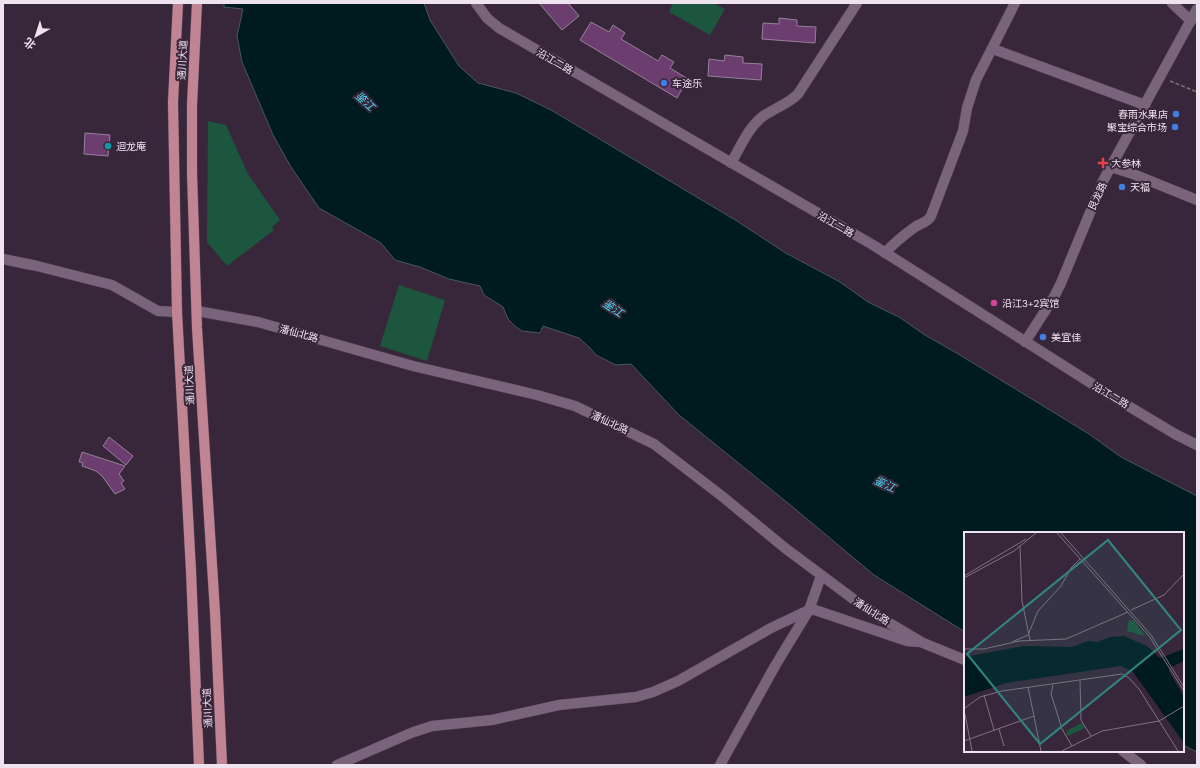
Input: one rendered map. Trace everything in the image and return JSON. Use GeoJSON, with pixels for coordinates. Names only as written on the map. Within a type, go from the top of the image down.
{"type":"FeatureCollection","features":[{"type":"Feature","properties":{"kind":"main road","name":"通川大道"},"geometry":{"type":"LineString","coordinates":[[178,3],[173,102],[177,312],[191,571],[199,765]]}},
{"type":"Feature","properties":{"kind":"main road","name":"通川大道"},"geometry":{"type":"LineString","coordinates":[[197,3],[192,105],[192,173],[197,311],[222,765]]}},
{"type":"Feature","properties":{"kind":"street","name":"沿江二路"},"geometry":{"type":"LineString","coordinates":[[476,3],[487,18],[499,28],[885,253],[1111,396],[1175,434],[1197,445]]}},
{"type":"Feature","properties":{"kind":"street"},"geometry":{"type":"LineString","coordinates":[[731,164],[753,127],[761,118],[771,111],[787,104],[798,94],[857,3]]}},
{"type":"Feature","properties":{"kind":"street"},"geometry":{"type":"LineString","coordinates":[[885,253],[917,225],[929,220],[963,131],[967,108],[976,80],[1015,3]]}},
{"type":"Feature","properties":{"kind":"street"},"geometry":{"type":"LineString","coordinates":[[1172,3],[1191,21]]}},
{"type":"Feature","properties":{"kind":"street","name":"艮龙路"},"geometry":{"type":"LineString","coordinates":[[1025,342],[1057,290],[1095,199],[1197,9]]}},
{"type":"Feature","properties":{"kind":"street"},"geometry":{"type":"LineString","coordinates":[[993,49],[1145,106]]}},
{"type":"Feature","properties":{"kind":"street"},"geometry":{"type":"LineString","coordinates":[[1112,167],[1197,200]]}},
{"type":"Feature","properties":{"kind":"street"},"geometry":{"type":"LineString","coordinates":[[3,259],[37,266],[112,286],[158,311],[177,312]]}},
{"type":"Feature","properties":{"kind":"street","name":"潘仙北路"},"geometry":{"type":"LineString","coordinates":[[197,311],[258,322],[413,366],[536,395],[575,406],[654,444],[821,576],[881,618],[923,643],[964,660]]}},
{"type":"Feature","properties":{"kind":"street"},"geometry":{"type":"LineString","coordinates":[[720,765],[775,666],[809,610],[821,576]]}},
{"type":"Feature","properties":{"kind":"street"},"geometry":{"type":"LineString","coordinates":[[337,765],[411,733],[432,726],[492,720],[559,705],[636,697],[653,692],[678,681],[771,628],[809,610],[816,610],[907,641],[923,643]]}},
{"type":"Feature","properties":{"kind":"street"},"geometry":{"type":"LineString","coordinates":[[1124,752],[1141,765]]}},
{"type":"Feature","properties":{"kind":"path"},"geometry":{"type":"LineString","coordinates":[[1160,77],[1197,92]]}},
{"type":"Feature","properties":{"kind":"green space"},"geometry":{"type":"Polygon","coordinates":[[[673,3],[713,3],[725,9],[710,35],[669,12],[673,3]]]}},
{"type":"Feature","properties":{"kind":"green space"},"geometry":{"type":"Polygon","coordinates":[[[208,121],[226,125],[248,174],[280,220],[272,227],[274,230],[227,266],[207,242],[208,121]]]}},
{"type":"Feature","properties":{"kind":"green space"},"geometry":{"type":"Polygon","coordinates":[[[399,285],[445,300],[427,361],[380,346],[399,285]]]}},
{"type":"Feature","properties":{"kind":"water","name":"鉴江"},"geometry":{"type":"Polygon","coordinates":[[[224,3],[424,3],[430,20],[459,66],[478,83],[516,93],[551,110],[737,221],[784,252],[840,282],[868,302],[899,317],[925,335],[1089,434],[1121,457],[1197,496],[1197,752],[1184,746],[1184,532],[964,532],[964,631],[874,575],[679,415],[631,364],[616,365],[596,355],[579,338],[543,326],[540,333],[522,331],[508,319],[503,307],[484,295],[480,286],[449,279],[420,267],[395,260],[381,243],[319,208],[291,167],[273,135],[242,62],[237,36],[243,9],[224,7],[224,3]]]}},
{"type":"Feature","properties":{"kind":"building"},"geometry":{"type":"Polygon","coordinates":[[[539,3],[568,3],[579,16],[562,30],[539,3]]]}},
{"type":"Feature","properties":{"kind":"building"},"geometry":{"type":"Polygon","coordinates":[[[779,18],[797,20],[797,26],[816,27],[815,43],[762,39],[763,23],[779,24],[779,18]]]}},
{"type":"Feature","properties":{"kind":"building"},"geometry":{"type":"Polygon","coordinates":[[[591,22],[609,32],[613,25],[625,33],[621,39],[658,61],[662,55],[674,62],[670,68],[688,79],[677,98],[580,40],[591,22]]]}},
{"type":"Feature","properties":{"kind":"building"},"geometry":{"type":"Polygon","coordinates":[[[725,55],[743,57],[743,63],[762,64],[761,80],[708,76],[709,59],[724,61],[725,55]]]}},
{"type":"Feature","properties":{"kind":"building"},"geometry":{"type":"Polygon","coordinates":[[[85,133],[110,135],[108,156],[84,154],[85,133]]]}},
{"type":"Feature","properties":{"kind":"building"},"geometry":{"type":"Polygon","coordinates":[[[109,437],[133,456],[126,465],[103,446],[109,437]]]}},
{"type":"Feature","properties":{"kind":"building"},"geometry":{"type":"Polygon","coordinates":[[[82,452],[125,466],[119,474],[124,481],[121,483],[125,489],[115,494],[102,476],[96,471],[82,466],[83,463],[79,462],[82,452]]]}},
{"type":"Feature","properties":{"kind":"place","name":"车途乐"},"geometry":{"type":"Point","coordinates":[664,83]}},
{"type":"Feature","properties":{"kind":"place","name":"春雨水果店"},"geometry":{"type":"Point","coordinates":[1176,114]}},
{"type":"Feature","properties":{"kind":"place","name":"聚宝综合市场"},"geometry":{"type":"Point","coordinates":[1175,127]}},
{"type":"Feature","properties":{"kind":"place","name":"迴龙庵"},"geometry":{"type":"Point","coordinates":[108,146]}},
{"type":"Feature","properties":{"kind":"place","name":"大参林"},"geometry":{"type":"Point","coordinates":[1103,163]}},
{"type":"Feature","properties":{"kind":"place","name":"天福"},"geometry":{"type":"Point","coordinates":[1122,187]}},
{"type":"Feature","properties":{"kind":"place","name":"沿江3+2宾馆"},"geometry":{"type":"Point","coordinates":[994,303]}},
{"type":"Feature","properties":{"kind":"place","name":"美宜佳"},"geometry":{"type":"Point","coordinates":[1043,337]}}]}
